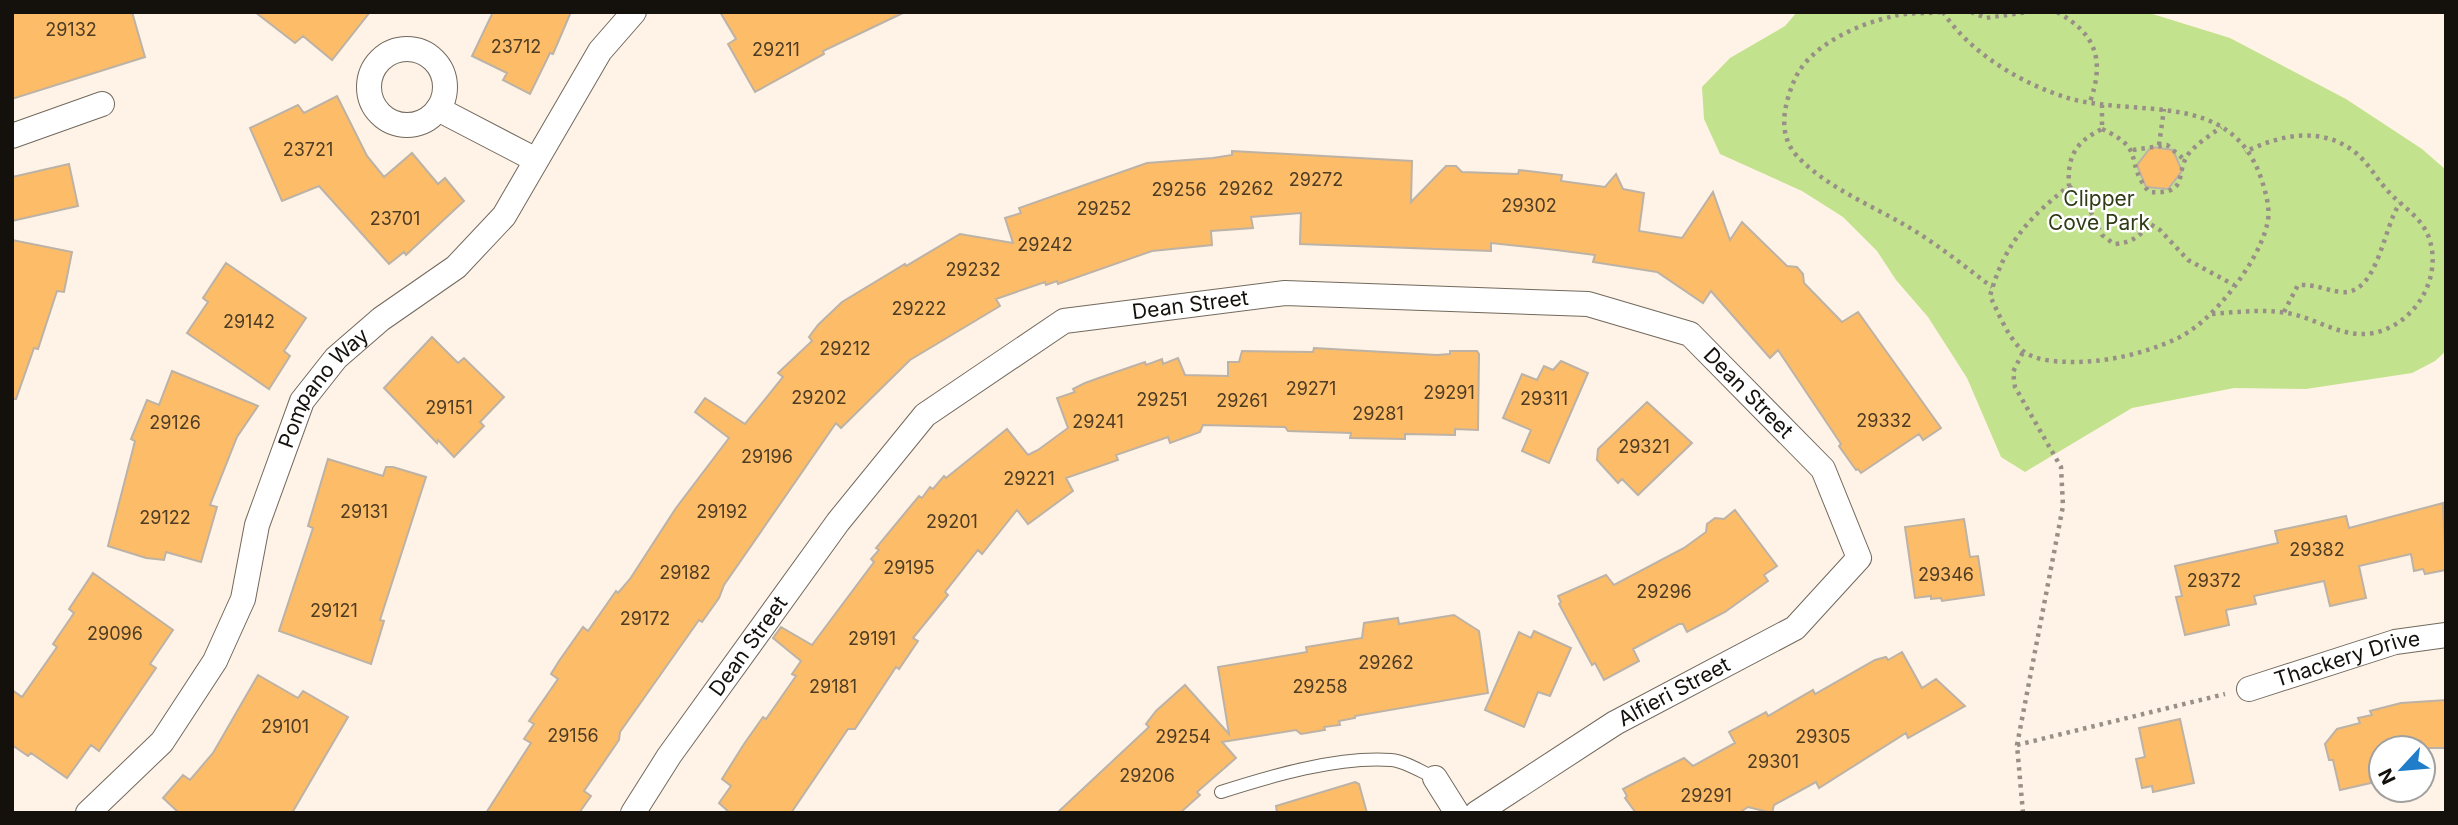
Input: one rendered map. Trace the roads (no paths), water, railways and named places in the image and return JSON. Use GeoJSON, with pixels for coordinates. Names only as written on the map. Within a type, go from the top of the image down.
{"type":"FeatureCollection","features":[{"type":"Feature","properties":{"kind":"street","name":"Pompano Way"},"geometry":{"type":"LineString","coordinates":[[88,813],[162,742],[215,661],[243,599],[257,525],[302,401],[336,358],[381,319],[456,267],[504,216],[600,51],[634,12]]}},
{"type":"Feature","properties":{"kind":"street"},"geometry":{"type":"LineString","coordinates":[[12,136],[102,104]]}},
{"type":"Feature","properties":{"kind":"street"},"geometry":{"type":"LineString","coordinates":[[438,108],[536,160]]}},
{"type":"Feature","properties":{"kind":"street","name":"Dean Street"},"geometry":{"type":"LineString","coordinates":[[633,813],[669,756],[838,522],[925,415],[1064,321],[1284,293],[1312,293],[1588,304],[1690,334],[1823,469],[1859,558]]}},
{"type":"Feature","properties":{"kind":"street","name":"Alfieri Street"},"geometry":{"type":"LineString","coordinates":[[1477,813],[1615,723],[1795,628],[1859,558]]}},
{"type":"Feature","properties":{"kind":"street","name":"Thackery Drive"},"geometry":{"type":"LineString","coordinates":[[2249,689],[2395,642],[2446,635]]}},
{"type":"Feature","properties":{"kind":"street"},"geometry":{"type":"LineString","coordinates":[[1435,778],[1457,813]]}},
{"type":"Feature","properties":{"kind":"lane"},"geometry":{"type":"LineString","coordinates":[[1221,792],[1263,779],[1355,761],[1393,760],[1435,778]]}},
{"type":"Feature","properties":{"kind":"park label","name":"Clipper Cove Park"},"geometry":{"type":"Point","coordinates":[2099,211]}}]}
